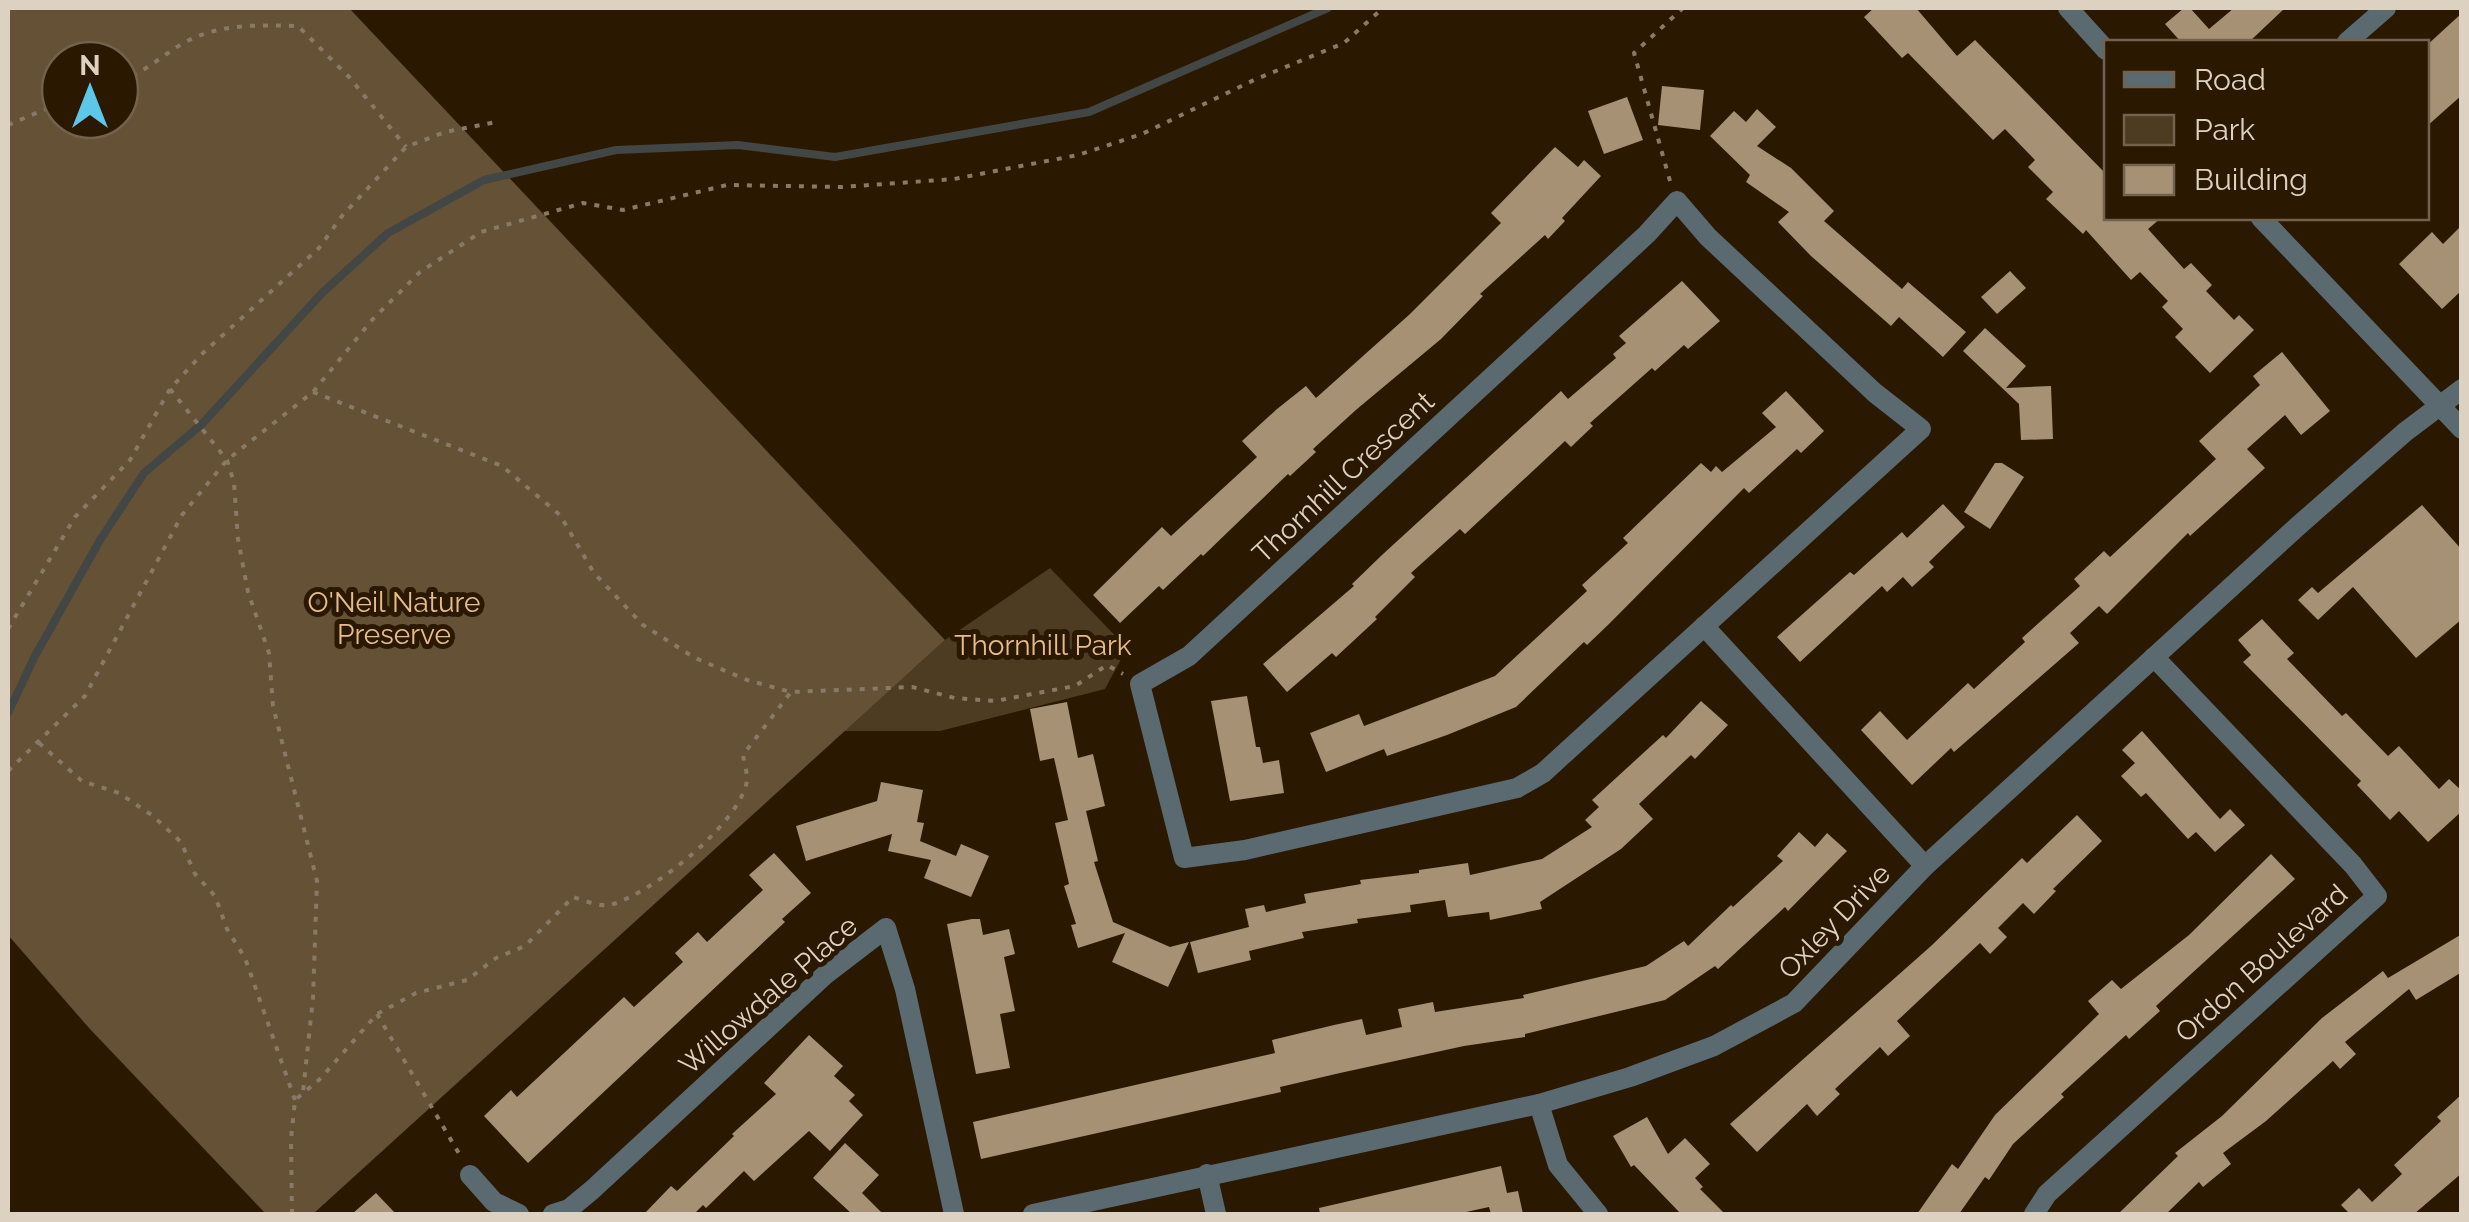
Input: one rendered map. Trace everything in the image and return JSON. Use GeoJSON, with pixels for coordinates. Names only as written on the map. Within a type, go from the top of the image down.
{"type":"FeatureCollection","features":[{"type":"Feature","properties":{"kind":"street"},"geometry":{"type":"LineString","coordinates":[[2068,8],[2104,48]]}},
{"type":"Feature","properties":{"kind":"street"},"geometry":{"type":"LineString","coordinates":[[2349,40],[2386,8]]}},
{"type":"Feature","properties":{"kind":"street"},"geometry":{"type":"LineString","coordinates":[[1140,684],[1184,858],[1245,850],[1517,788],[1542,773],[1921,429],[1875,393],[1708,237],[1677,200]]}},
{"type":"Feature","properties":{"kind":"street","name":"Thornhill Crescent"},"geometry":{"type":"LineString","coordinates":[[1140,684],[1189,656],[1647,234],[1677,200]]}},
{"type":"Feature","properties":{"kind":"street"},"geometry":{"type":"LineString","coordinates":[[2263,220],[2462,429]]}},
{"type":"Feature","properties":{"kind":"street","name":"Oxley Drive"},"geometry":{"type":"LineString","coordinates":[[1033,1214],[1539,1104],[1714,1046],[1794,1003],[1924,866],[2338,490],[2462,388]]}},
{"type":"Feature","properties":{"kind":"street"},"geometry":{"type":"LineString","coordinates":[[1704,626],[1924,866]]}},
{"type":"Feature","properties":{"kind":"street","name":"Ordon Boulevard"},"geometry":{"type":"LineString","coordinates":[[2034,1214],[2047,1194],[2376,896],[2353,865],[2154,656]]}},
{"type":"Feature","properties":{"kind":"street","name":"Willowdale Place"},"geometry":{"type":"LineString","coordinates":[[553,1214],[569,1209],[592,1190],[826,974],[886,928],[905,989],[954,1214]]}},
{"type":"Feature","properties":{"kind":"street"},"geometry":{"type":"LineString","coordinates":[[1539,1104],[1558,1166],[1598,1214]]}},
{"type":"Feature","properties":{"kind":"street"},"geometry":{"type":"LineString","coordinates":[[1207,1174],[1216,1214]]}},
{"type":"Feature","properties":{"kind":"street"},"geometry":{"type":"LineString","coordinates":[[470,1175],[494,1202],[520,1214]]}},
{"type":"Feature","properties":{"kind":"path"},"geometry":{"type":"LineString","coordinates":[[8,771],[85,696],[182,515],[227,460],[312,392],[372,320],[420,272],[481,232],[583,203],[623,210],[727,185],[842,187],[954,179],[1078,155],[1142,134],[1254,80],[1344,43],[1383,8]]}},
{"type":"Feature","properties":{"kind":"path"},"geometry":{"type":"LineString","coordinates":[[1677,200],[1658,148],[1634,53],[1683,8]]}},
{"type":"Feature","properties":{"kind":"path"},"geometry":{"type":"LineString","coordinates":[[140,72],[186,42],[238,25],[298,26],[350,78],[406,147]]}},
{"type":"Feature","properties":{"kind":"path"},"geometry":{"type":"LineString","coordinates":[[8,126],[40,112]]}},
{"type":"Feature","properties":{"kind":"path"},"geometry":{"type":"LineString","coordinates":[[8,629],[76,518],[130,460],[170,389],[202,354],[319,248],[342,216],[406,147],[445,132],[496,122]]}},
{"type":"Feature","properties":{"kind":"path"},"geometry":{"type":"LineString","coordinates":[[170,389],[227,460],[234,484],[238,540],[248,592],[269,653],[273,706],[317,882],[313,998],[302,1094]]}},
{"type":"Feature","properties":{"kind":"path"},"geometry":{"type":"LineString","coordinates":[[312,392],[502,466],[560,515],[594,573],[643,625],[695,658],[748,680],[791,692],[912,688],[955,698],[995,700],[1075,686],[1107,665],[1140,684]]}},
{"type":"Feature","properties":{"kind":"path"},"geometry":{"type":"LineString","coordinates":[[296,1100],[377,1014],[416,993],[467,980],[496,958],[525,946],[572,897],[606,906],[643,890],[704,845],[734,812],[748,782],[743,755],[791,692]]}},
{"type":"Feature","properties":{"kind":"path"},"geometry":{"type":"LineString","coordinates":[[40,743],[82,781],[119,793],[153,816],[181,842],[194,874],[215,896],[227,929],[245,958],[296,1100],[291,1139],[292,1214]]}},
{"type":"Feature","properties":{"kind":"path"},"geometry":{"type":"LineString","coordinates":[[377,1014],[470,1175]]}},
{"type":"Feature","properties":{"kind":"green space","name":"O'Neil Nature Preserve"},"geometry":{"type":"Polygon","coordinates":[[[8,8],[349,8],[945,640],[313,1214],[266,1214],[89,1028],[8,935],[8,8]]]}},
{"type":"Feature","properties":{"kind":"green space","name":"Thornhill Park"},"geometry":{"type":"Polygon","coordinates":[[[1050,568],[1127,648],[1105,689],[940,731],[844,731],[945,640],[1050,568]]]}},
{"type":"Feature","properties":{"kind":"building"},"geometry":{"type":"Polygon","coordinates":[[[1874,8],[1916,8],[1957,56],[1975,40],[2104,172],[2104,220],[2159,220],[2148,229],[2184,269],[2191,263],[2212,285],[2206,291],[2234,320],[2239,315],[2254,330],[2210,373],[2175,337],[2183,329],[2162,307],[2168,301],[2140,272],[2131,280],[2086,230],[2083,234],[2046,199],[2053,192],[2028,167],[2035,160],[2005,129],[1993,140],[1908,53],[1902,58],[1864,17],[1874,8]]]}},
{"type":"Feature","properties":{"kind":"building"},"geometry":{"type":"Polygon","coordinates":[[[2184,8],[2190,8],[2209,29],[2234,8],[2285,8],[2251,40],[2179,40],[2165,24],[2184,8]]]}},
{"type":"Feature","properties":{"kind":"building"},"geometry":{"type":"Polygon","coordinates":[[[2462,13],[2462,95],[2429,124],[2429,43],[2462,13]]]}},
{"type":"Feature","properties":{"kind":"building"},"geometry":{"type":"Polygon","coordinates":[[[1662,86],[1704,90],[1700,130],[1658,125],[1662,86]]]}},
{"type":"Feature","properties":{"kind":"building"},"geometry":{"type":"Polygon","coordinates":[[[1627,97],[1643,140],[1604,154],[1588,111],[1627,97]]]}},
{"type":"Feature","properties":{"kind":"building"},"geometry":{"type":"Polygon","coordinates":[[[1757,109],[1776,127],[1757,146],[1791,168],[1834,211],[1824,221],[1902,289],[1908,282],[1966,332],[1943,357],[1899,317],[1891,326],[1811,256],[1778,222],[1789,212],[1746,182],[1750,175],[1710,136],[1734,111],[1746,122],[1757,109]]]}},
{"type":"Feature","properties":{"kind":"building"},"geometry":{"type":"Polygon","coordinates":[[[1555,147],[1578,167],[1584,160],[1601,176],[1562,218],[1565,221],[1480,294],[1483,296],[1441,339],[1313,449],[1316,452],[1203,556],[1163,590],[1159,586],[1120,623],[1093,595],[1162,527],[1171,536],[1257,457],[1242,441],[1277,409],[1306,386],[1316,398],[1410,314],[1501,223],[1491,213],[1555,147]]]}},
{"type":"Feature","properties":{"kind":"building"},"geometry":{"type":"Polygon","coordinates":[[[2462,225],[2462,290],[2442,309],[2399,264],[2432,232],[2443,244],[2462,225]]]}},
{"type":"Feature","properties":{"kind":"building"},"geometry":{"type":"Polygon","coordinates":[[[2010,271],[2026,288],[1997,314],[1981,297],[2010,271]]]}},
{"type":"Feature","properties":{"kind":"building"},"geometry":{"type":"Polygon","coordinates":[[[1682,281],[1720,321],[1688,349],[1684,345],[1655,371],[1652,368],[1590,423],[1593,426],[1571,447],[1565,441],[1465,534],[1460,529],[1411,573],[1415,577],[1377,619],[1336,657],[1332,653],[1287,692],[1263,664],[1354,586],[1382,555],[1561,391],[1568,399],[1616,358],[1613,354],[1626,343],[1619,336],[1682,281]]]}},
{"type":"Feature","properties":{"kind":"building"},"geometry":{"type":"Polygon","coordinates":[[[1985,328],[2026,366],[2006,388],[2051,386],[2053,439],[2021,440],[2019,404],[1963,351],[1985,328]]]}},
{"type":"Feature","properties":{"kind":"building"},"geometry":{"type":"Polygon","coordinates":[[[2282,352],[2330,411],[2301,435],[2285,415],[2247,449],[2265,468],[2190,536],[2188,533],[2107,614],[2099,606],[2070,633],[2079,643],[1912,785],[1861,730],[1880,711],[1907,740],[1968,683],[1974,689],[2025,642],[2022,638],[2080,586],[2074,579],[2104,551],[2110,557],[2216,459],[2199,441],[2260,385],[2253,376],[2282,352]]]}},
{"type":"Feature","properties":{"kind":"building"},"geometry":{"type":"Polygon","coordinates":[[[1786,391],[1824,431],[1801,453],[1797,449],[1749,493],[1744,488],[1609,624],[1587,645],[1584,642],[1516,707],[1387,756],[1384,749],[1326,772],[1310,733],[1359,714],[1364,726],[1495,676],[1587,591],[1582,585],[1628,543],[1623,538],[1701,463],[1711,472],[1716,466],[1722,472],[1776,427],[1762,413],[1786,391]]]}},
{"type":"Feature","properties":{"kind":"building"},"geometry":{"type":"Polygon","coordinates":[[[1995,463],[2002,463],[2024,477],[1990,529],[1964,512],[1995,463]]]}},
{"type":"Feature","properties":{"kind":"building"},"geometry":{"type":"Polygon","coordinates":[[[1943,504],[1965,527],[1929,562],[1934,567],[1912,587],[1903,577],[1887,592],[1882,586],[1800,662],[1777,637],[1850,572],[1854,575],[1902,532],[1907,538],[1943,504]]]}},
{"type":"Feature","properties":{"kind":"building"},"geometry":{"type":"Polygon","coordinates":[[[2422,505],[2462,550],[2462,619],[2416,658],[2353,587],[2318,620],[2298,600],[2312,587],[2318,593],[2422,505]]]}},
{"type":"Feature","properties":{"kind":"building"},"geometry":{"type":"Polygon","coordinates":[[[2262,619],[2294,653],[2287,659],[2342,716],[2346,713],[2388,756],[2399,746],[2439,789],[2449,779],[2462,791],[2462,811],[2428,842],[2399,811],[2390,820],[2357,785],[2361,781],[2243,662],[2251,655],[2238,640],[2262,619]]]}},
{"type":"Feature","properties":{"kind":"building"},"geometry":{"type":"Polygon","coordinates":[[[1247,696],[1256,747],[1260,747],[1263,763],[1279,760],[1284,793],[1230,801],[1211,701],[1247,696]]]}},
{"type":"Feature","properties":{"kind":"building"},"geometry":{"type":"Polygon","coordinates":[[[1701,701],[1728,725],[1695,759],[1691,755],[1639,804],[1653,819],[1621,849],[1540,902],[1542,909],[1490,920],[1489,912],[1448,917],[1445,900],[1410,905],[1411,912],[1302,932],[1304,938],[1249,951],[1251,960],[1198,973],[1190,942],[1249,927],[1245,909],[1264,905],[1266,912],[1306,903],[1304,894],[1419,870],[1468,863],[1470,875],[1542,859],[1592,827],[1585,820],[1599,807],[1592,800],[1663,735],[1666,738],[1701,701]]]}},
{"type":"Feature","properties":{"kind":"building"},"geometry":{"type":"Polygon","coordinates":[[[1067,702],[1078,758],[1093,754],[1105,806],[1086,811],[1098,861],[1094,862],[1113,922],[1170,947],[1189,942],[1168,987],[1112,962],[1125,933],[1078,948],[1055,823],[1068,820],[1054,758],[1040,761],[1030,709],[1067,702]]]}},
{"type":"Feature","properties":{"kind":"building"},"geometry":{"type":"Polygon","coordinates":[[[2142,731],[2220,819],[2230,809],[2245,825],[2215,852],[2196,832],[2188,839],[2146,793],[2141,797],[2121,776],[2135,763],[2122,750],[2142,731]]]}},
{"type":"Feature","properties":{"kind":"building"},"geometry":{"type":"Polygon","coordinates":[[[881,782],[923,790],[917,822],[924,823],[920,841],[956,856],[961,844],[989,856],[971,897],[924,878],[931,860],[888,851],[892,834],[806,861],[796,826],[877,801],[881,782]]]}},
{"type":"Feature","properties":{"kind":"building"},"geometry":{"type":"Polygon","coordinates":[[[2077,815],[2102,841],[2053,889],[2056,891],[2034,914],[2023,903],[1998,928],[2007,937],[1990,954],[1980,943],[1897,1021],[1910,1036],[1888,1056],[1880,1047],[1835,1089],[1840,1094],[1817,1116],[1807,1104],[1757,1152],[1730,1124],[1931,946],[2022,858],[2027,863],[2077,815]]]}},
{"type":"Feature","properties":{"kind":"building"},"geometry":{"type":"Polygon","coordinates":[[[1799,832],[1815,847],[1827,833],[1847,851],[1788,911],[1785,907],[1718,969],[1715,966],[1665,1000],[1525,1037],[1340,1073],[1280,1087],[1281,1092],[981,1159],[973,1122],[1275,1053],[1272,1040],[1334,1025],[1362,1019],[1366,1035],[1402,1027],[1398,1009],[1433,1002],[1435,1012],[1524,998],[1523,995],[1646,966],[1684,941],[1688,946],[1733,907],[1783,861],[1777,856],[1799,832]]]}},
{"type":"Feature","properties":{"kind":"building"},"geometry":{"type":"Polygon","coordinates":[[[774,853],[811,893],[782,919],[785,922],[528,1163],[484,1116],[511,1090],[517,1097],[624,997],[634,1007],[683,962],[675,953],[698,932],[707,942],[763,890],[749,875],[774,853]]]}},
{"type":"Feature","properties":{"kind":"building"},"geometry":{"type":"Polygon","coordinates":[[[2271,854],[2295,879],[2156,1006],[2160,1011],[2129,1039],[2126,1035],[2061,1094],[2064,1097],[2013,1144],[1959,1214],[1917,1214],[1952,1164],[1958,1169],[1995,1115],[2099,1014],[2088,1001],[2112,980],[2121,989],[2189,935],[2271,854]]]}},
{"type":"Feature","properties":{"kind":"building"},"geometry":{"type":"Polygon","coordinates":[[[980,919],[983,935],[1009,929],[1015,954],[1004,957],[1015,1011],[1000,1014],[1010,1068],[976,1074],[947,924],[980,919]]]}},
{"type":"Feature","properties":{"kind":"building"},"geometry":{"type":"Polygon","coordinates":[[[2462,934],[2462,972],[2416,1000],[2409,989],[2345,1042],[2356,1054],[2340,1069],[2333,1061],[2266,1121],[2223,1153],[2231,1164],[2203,1187],[2199,1182],[2166,1214],[2118,1214],[2178,1156],[2175,1153],[2222,1116],[2322,1018],[2383,971],[2388,978],[2462,934]]]}},
{"type":"Feature","properties":{"kind":"building"},"geometry":{"type":"Polygon","coordinates":[[[809,1035],[843,1066],[834,1076],[855,1095],[849,1101],[863,1115],[830,1151],[809,1131],[754,1181],[744,1171],[706,1208],[703,1205],[694,1214],[644,1214],[671,1186],[677,1191],[776,1094],[764,1083],[809,1035]]]}},
{"type":"Feature","properties":{"kind":"building"},"geometry":{"type":"Polygon","coordinates":[[[2462,1094],[2462,1173],[2414,1214],[2350,1214],[2341,1205],[2359,1188],[2372,1202],[2402,1174],[2394,1165],[2441,1121],[2437,1117],[2462,1094]]]}},
{"type":"Feature","properties":{"kind":"building"},"geometry":{"type":"Polygon","coordinates":[[[1647,1117],[1668,1154],[1685,1138],[1710,1164],[1695,1178],[1703,1187],[1700,1189],[1725,1214],[1681,1214],[1634,1165],[1631,1167],[1613,1136],[1647,1117]]]}},
{"type":"Feature","properties":{"kind":"building"},"geometry":{"type":"Polygon","coordinates":[[[845,1143],[879,1175],[862,1193],[883,1214],[852,1214],[813,1178],[845,1143]]]}},
{"type":"Feature","properties":{"kind":"building"},"geometry":{"type":"Polygon","coordinates":[[[1501,1166],[1507,1193],[1518,1191],[1523,1214],[1491,1214],[1489,1207],[1457,1214],[1320,1214],[1319,1208],[1501,1166]]]}},
{"type":"Feature","properties":{"kind":"building"},"geometry":{"type":"Polygon","coordinates":[[[376,1193],[396,1214],[352,1214],[376,1193]]]}},
{"type":"Feature","properties":{"kind":"waterway"},"geometry":{"type":"LineString","coordinates":[[8,713],[100,540],[144,473],[202,424],[322,293],[388,233],[484,180],[616,150],[738,145],[835,157],[1089,112],[1328,8]]}}]}
